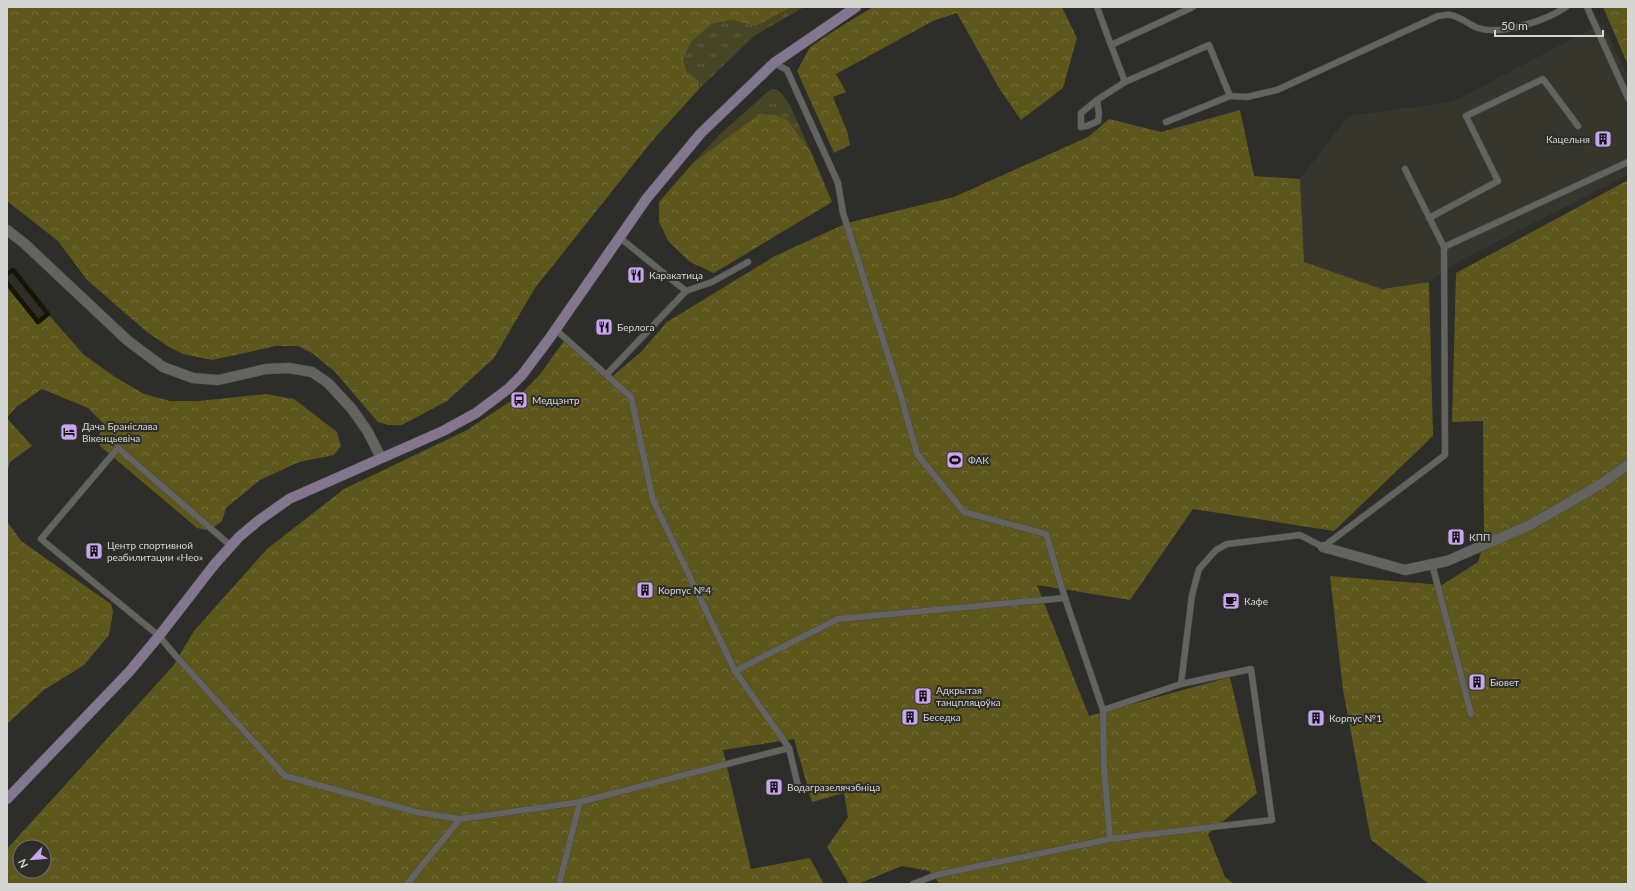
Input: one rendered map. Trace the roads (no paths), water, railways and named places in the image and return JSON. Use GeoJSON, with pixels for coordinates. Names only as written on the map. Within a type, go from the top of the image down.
{"type":"FeatureCollection","features":[{"type":"Feature","properties":{"kind":"street"},"geometry":{"type":"LineString","coordinates":[[7,799],[129,672],[214,565],[239,537],[258,521],[289,498],[313,489],[443,431],[476,413],[508,389],[522,374],[555,329],[647,198],[701,133],[774,63],[856,7]]}},
{"type":"Feature","properties":{"kind":"street"},"geometry":{"type":"LineString","coordinates":[[7,230],[25,244],[127,340],[163,367],[194,378],[218,380],[266,369],[289,368],[312,372],[328,383],[352,410],[368,432],[381,458]]}},
{"type":"Feature","properties":{"kind":"street"},"geometry":{"type":"LineString","coordinates":[[1322,547],[1404,570],[1447,561],[1530,525],[1601,484],[1628,465]]}},
{"type":"Feature","properties":{"kind":"lane"},"geometry":{"type":"LineString","coordinates":[[1096,7],[1126,82]]}},
{"type":"Feature","properties":{"kind":"lane"},"geometry":{"type":"LineString","coordinates":[[1111,45],[1193,7]]}},
{"type":"Feature","properties":{"kind":"lane"},"geometry":{"type":"LineString","coordinates":[[1166,122],[1230,96],[1247,97],[1277,90],[1438,16],[1451,15],[1479,28],[1500,31],[1524,25],[1559,12],[1566,7]]}},
{"type":"Feature","properties":{"kind":"lane"},"geometry":{"type":"LineString","coordinates":[[1587,7],[1628,98]]}},
{"type":"Feature","properties":{"kind":"lane"},"geometry":{"type":"LineString","coordinates":[[1097,100],[1126,82],[1209,45],[1230,96]]}},
{"type":"Feature","properties":{"kind":"lane"},"geometry":{"type":"LineString","coordinates":[[774,63],[787,70],[838,183],[844,213],[901,396],[917,454],[964,512],[1046,534],[1065,598],[1103,710],[1104,768],[1110,839]]}},
{"type":"Feature","properties":{"kind":"lane"},"geometry":{"type":"LineString","coordinates":[[1429,218],[1498,181],[1466,116],[1543,79],[1578,126]]}},
{"type":"Feature","properties":{"kind":"lane"},"geometry":{"type":"LineString","coordinates":[[1444,247],[1628,162]]}},
{"type":"Feature","properties":{"kind":"lane"},"geometry":{"type":"LineString","coordinates":[[1181,684],[1192,595],[1199,568],[1209,556],[1227,544],[1300,535],[1322,547],[1445,455],[1444,247],[1405,169]]}},
{"type":"Feature","properties":{"kind":"lane"},"geometry":{"type":"LineString","coordinates":[[619,237],[686,291]]}},
{"type":"Feature","properties":{"kind":"lane"},"geometry":{"type":"LineString","coordinates":[[607,374],[686,291],[712,282],[748,262]]}},
{"type":"Feature","properties":{"kind":"lane"},"geometry":{"type":"LineString","coordinates":[[555,329],[631,396],[653,500],[735,671],[789,748],[799,790]]}},
{"type":"Feature","properties":{"kind":"lane"},"geometry":{"type":"LineString","coordinates":[[231,546],[118,448],[41,539],[159,636],[285,776],[416,812],[460,819],[580,802],[789,748]]}},
{"type":"Feature","properties":{"kind":"lane"},"geometry":{"type":"LineString","coordinates":[[1432,564],[1471,714]]}},
{"type":"Feature","properties":{"kind":"lane"},"geometry":{"type":"LineString","coordinates":[[735,671],[838,619],[1065,598]]}},
{"type":"Feature","properties":{"kind":"lane"},"geometry":{"type":"LineString","coordinates":[[913,884],[936,875],[1110,839],[1272,820],[1252,669],[1181,684],[1103,710]]}},
{"type":"Feature","properties":{"kind":"lane"},"geometry":{"type":"LineString","coordinates":[[559,884],[580,802]]}},
{"type":"Feature","properties":{"kind":"lane"},"geometry":{"type":"LineString","coordinates":[[407,884],[460,819]]}},
{"type":"Feature","properties":{"kind":"waterway"},"geometry":{"type":"LineString","coordinates":[[7,274],[13,270],[48,314],[38,322],[7,283]]}},
{"type":"Feature","properties":{"kind":"place","name":"Кацельня"},"geometry":{"type":"Point","coordinates":[1603,139]}},
{"type":"Feature","properties":{"kind":"place","name":"Каракатица"},"geometry":{"type":"Point","coordinates":[636,275]}},
{"type":"Feature","properties":{"kind":"place","name":"Берлога"},"geometry":{"type":"Point","coordinates":[604,327]}},
{"type":"Feature","properties":{"kind":"place","name":"Медцэнтр"},"geometry":{"type":"Point","coordinates":[519,400]}},
{"type":"Feature","properties":{"kind":"place","name":"Дача Браніслава Вікенцьевіча"},"geometry":{"type":"Point","coordinates":[69,432]}},
{"type":"Feature","properties":{"kind":"place","name":"ФАК"},"geometry":{"type":"Point","coordinates":[955,460]}},
{"type":"Feature","properties":{"kind":"place","name":"КПП"},"geometry":{"type":"Point","coordinates":[1456,537]}},
{"type":"Feature","properties":{"kind":"place","name":"Центр спортивной реабилитации «Нео»"},"geometry":{"type":"Point","coordinates":[94,551]}},
{"type":"Feature","properties":{"kind":"place","name":"Корпус №4"},"geometry":{"type":"Point","coordinates":[645,590]}},
{"type":"Feature","properties":{"kind":"place","name":"Кафе"},"geometry":{"type":"Point","coordinates":[1231,601]}},
{"type":"Feature","properties":{"kind":"place","name":"Бювет"},"geometry":{"type":"Point","coordinates":[1477,682]}},
{"type":"Feature","properties":{"kind":"place","name":"Адкрытая танцпляцоўка"},"geometry":{"type":"Point","coordinates":[923,696]}},
{"type":"Feature","properties":{"kind":"place","name":"Беседка"},"geometry":{"type":"Point","coordinates":[910,717]}},
{"type":"Feature","properties":{"kind":"place","name":"Корпус №1"},"geometry":{"type":"Point","coordinates":[1316,718]}},
{"type":"Feature","properties":{"kind":"place","name":"Водагразелячэбніца"},"geometry":{"type":"Point","coordinates":[774,787]}}]}
